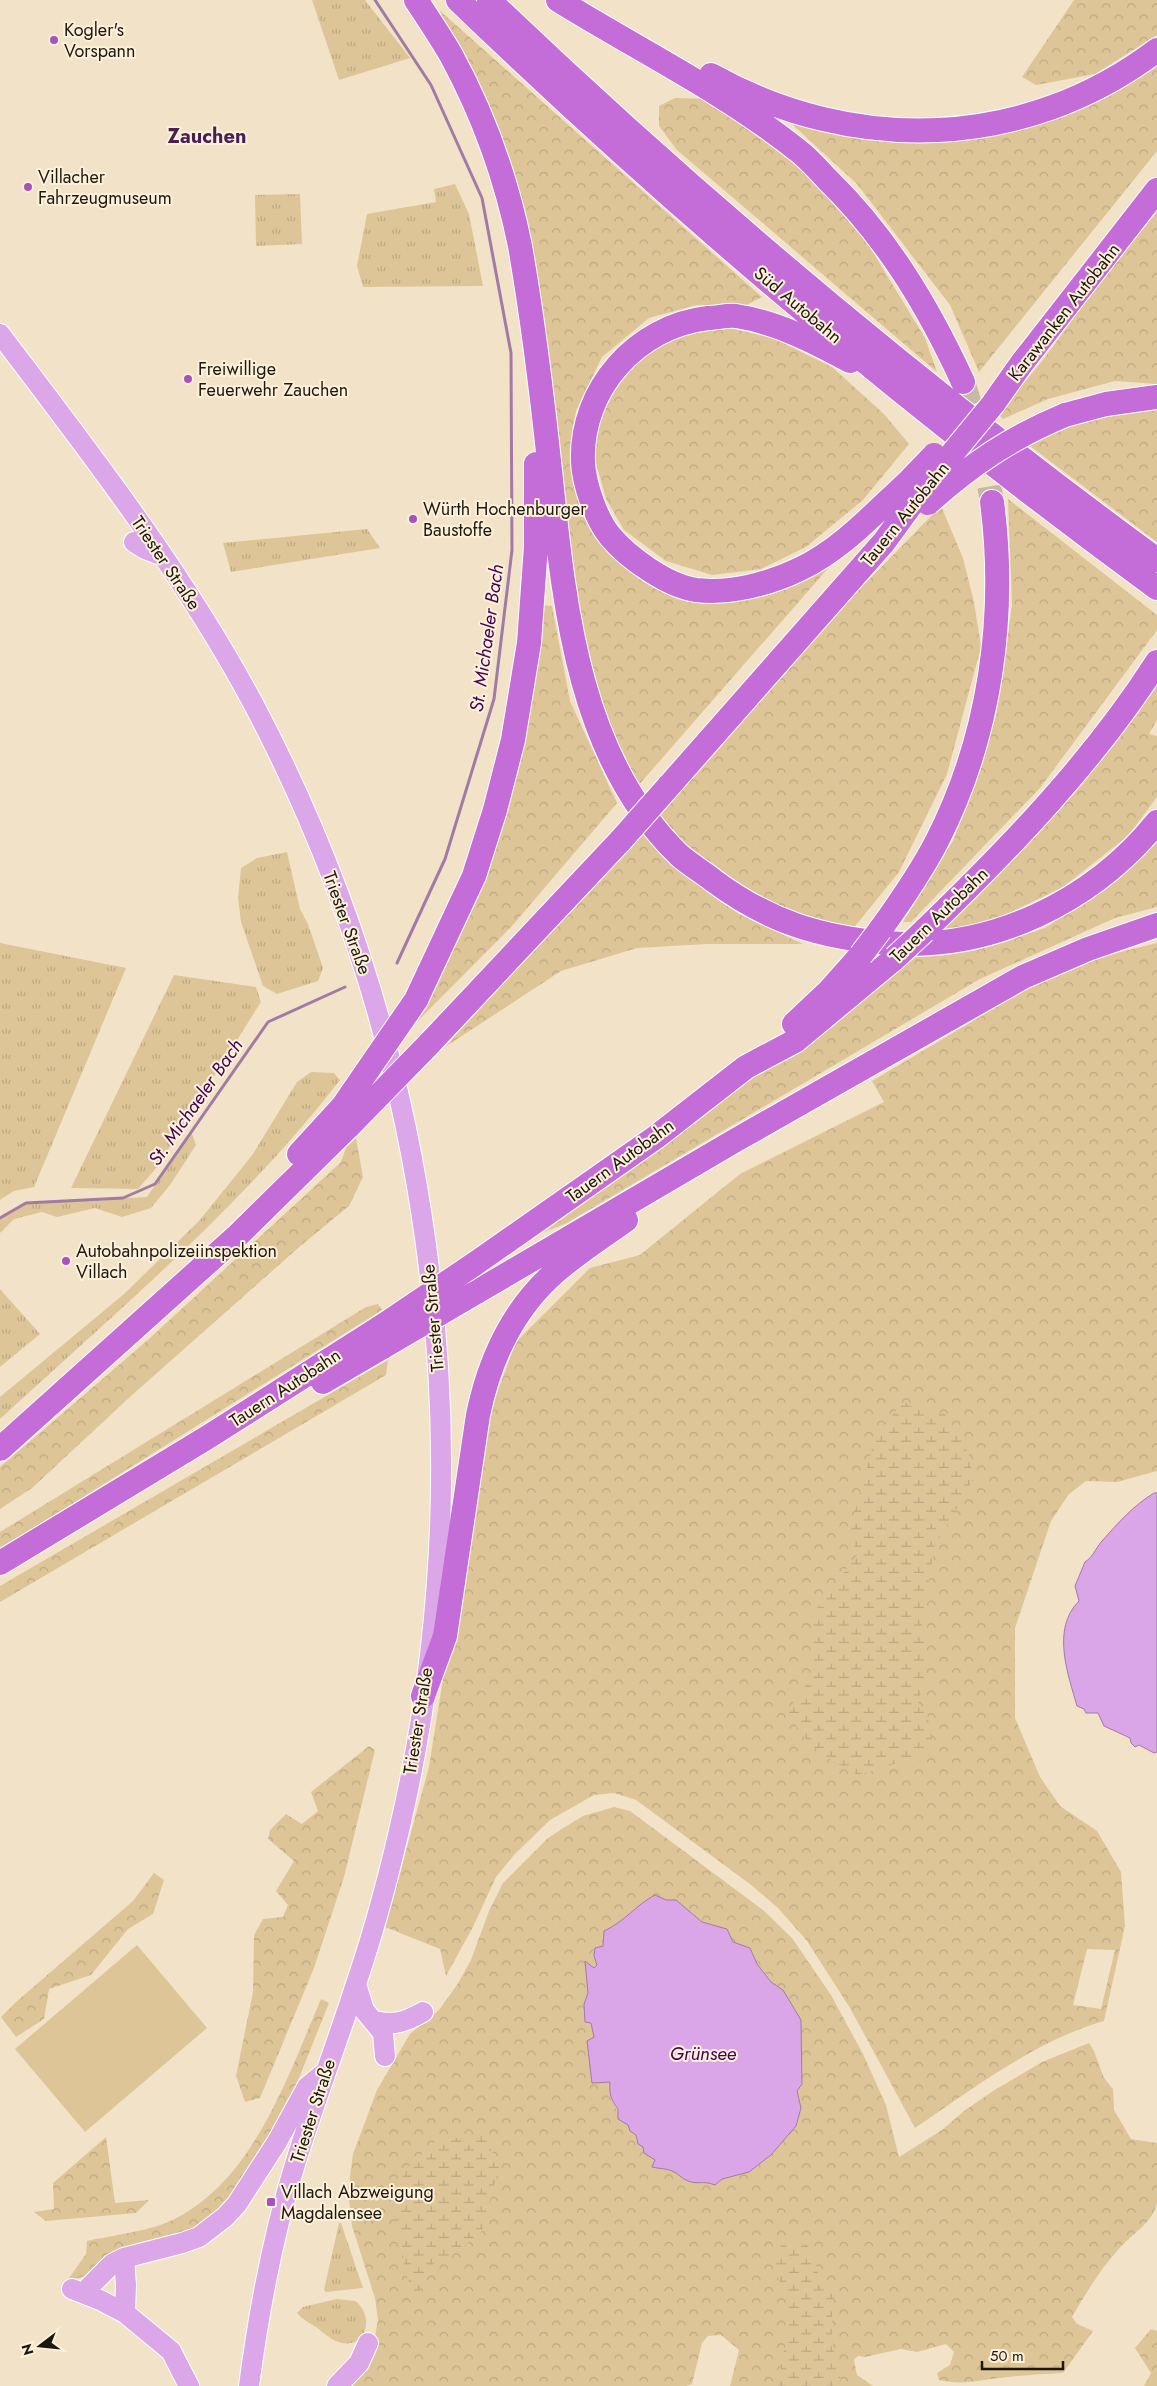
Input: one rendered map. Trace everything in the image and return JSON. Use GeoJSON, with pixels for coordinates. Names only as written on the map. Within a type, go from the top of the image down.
{"type":"FeatureCollection","features":[{"type":"Feature","properties":{"kind":"highway"},"geometry":{"type":"LineString","coordinates":[[416,0],[451,56],[496,157],[519,243],[546,434],[562,586],[580,670],[602,736],[628,789],[656,828],[680,856],[734,896],[766,913],[822,934],[848,940],[897,944],[955,940],[992,933],[1031,919],[1061,904],[1102,877],[1130,853],[1157,822]]}},
{"type":"Feature","properties":{"kind":"highway","name":"Süd Autobahn"},"geometry":{"type":"LineString","coordinates":[[458,0],[622,152],[758,272],[895,386],[1018,484],[1157,588]]}},
{"type":"Feature","properties":{"kind":"highway","name":"Süd Autobahn"},"geometry":{"type":"LineString","coordinates":[[489,0],[641,140],[777,260],[912,372],[1033,468],[1157,560]]}},
{"type":"Feature","properties":{"kind":"highway"},"geometry":{"type":"LineString","coordinates":[[558,0],[715,92],[797,149],[852,203],[890,250],[917,291],[963,382]]}},
{"type":"Feature","properties":{"kind":"highway"},"geometry":{"type":"LineString","coordinates":[[638,47],[676,56],[724,83],[780,106],[822,120],[868,129],[913,132],[965,128],[1005,121],[1038,112],[1075,98],[1114,79],[1157,50]]}},
{"type":"Feature","properties":{"kind":"highway","name":"Karawanken Autobahn"},"geometry":{"type":"LineString","coordinates":[[970,433],[1157,190]]}},
{"type":"Feature","properties":{"kind":"highway"},"geometry":{"type":"LineString","coordinates":[[0,1449],[236,1237],[256,1202],[346,1116],[416,1000],[474,876],[495,810],[513,740],[529,643],[536,546],[536,439],[528,300]]}},
{"type":"Feature","properties":{"kind":"highway"},"geometry":{"type":"LineString","coordinates":[[895,386],[826,348],[769,324],[734,316],[688,320],[646,340],[618,363],[597,396],[587,424],[583,462],[591,502],[609,535],[634,558],[661,576],[695,590],[723,590],[750,586],[800,569],[918,493],[1026,433],[1065,415],[1106,404],[1157,397]]}},
{"type":"Feature","properties":{"kind":"highway"},"geometry":{"type":"LineString","coordinates":[[918,493],[1022,363]]}},
{"type":"Feature","properties":{"kind":"highway","name":"Tauern Autobahn"},"geometry":{"type":"LineString","coordinates":[[346,1116],[429,1044],[621,840],[884,542],[918,493],[970,433]]}},
{"type":"Feature","properties":{"kind":"highway"},"geometry":{"type":"LineString","coordinates":[[746,1067],[829,991],[861,955],[906,894],[938,840],[976,744],[986,697],[996,624],[998,569],[992,502]]}},
{"type":"Feature","properties":{"kind":"highway","name":"Tauern Autobahn"},"geometry":{"type":"LineString","coordinates":[[382,1337],[473,1265],[656,1137],[746,1067],[795,1041],[895,958],[975,882],[1053,797],[1091,753],[1157,662]]}},
{"type":"Feature","properties":{"kind":"highway"},"geometry":{"type":"LineString","coordinates":[[0,1563],[208,1437],[236,1433],[382,1337],[475,1293],[736,1140],[1023,977],[1088,949],[1157,925]]}},
{"type":"Feature","properties":{"kind":"highway"},"geometry":{"type":"LineString","coordinates":[[423,1696],[445,1636],[463,1512],[485,1382],[496,1352],[508,1330],[536,1291],[552,1275],[680,1182],[727,1154],[736,1140]]}},
{"type":"Feature","properties":{"kind":"main road","name":"Triester Straße"},"geometry":{"type":"LineString","coordinates":[[0,334],[164,556],[213,634],[254,706],[309,824],[338,894],[368,982],[402,1110],[420,1197],[437,1349],[441,1427],[440,1518],[434,1610],[423,1696],[411,1774],[396,1846],[375,1926],[295,2164],[268,2271],[255,2336],[249,2386]]}},
{"type":"Feature","properties":{"kind":"main road"},"geometry":{"type":"LineString","coordinates":[[134,542],[145,549],[164,556]]}},
{"type":"Feature","properties":{"kind":"main road"},"geometry":{"type":"LineString","coordinates":[[356,1984],[364,2010],[382,2033],[385,2056]]}},
{"type":"Feature","properties":{"kind":"main road"},"geometry":{"type":"LineString","coordinates":[[374,2021],[394,2024],[403,2023],[423,2012]]}},
{"type":"Feature","properties":{"kind":"main road"},"geometry":{"type":"LineString","coordinates":[[189,2386],[171,2351],[125,2313],[80,2288],[112,2264],[124,2258],[199,2237],[225,2218],[237,2204],[280,2138],[307,2087],[326,2072]]}},
{"type":"Feature","properties":{"kind":"main road"},"geometry":{"type":"LineString","coordinates":[[124,2258],[126,2285],[125,2313]]}},
{"type":"Feature","properties":{"kind":"main road"},"geometry":{"type":"LineString","coordinates":[[338,2386],[359,2363],[368,2343]]}},
{"type":"Feature","properties":{"kind":"green space"},"geometry":{"type":"Polygon","coordinates":[[[312,0],[365,0],[410,58],[339,80],[312,0]]]}},
{"type":"Feature","properties":{"kind":"green space"},"geometry":{"type":"Polygon","coordinates":[[[1074,0],[1157,0],[1157,35],[1095,74],[1036,85],[1022,77],[1074,0]]]}},
{"type":"Feature","properties":{"kind":"green space"},"geometry":{"type":"Polygon","coordinates":[[[439,10],[762,297],[743,307],[697,305],[649,318],[602,357],[576,411],[570,462],[581,506],[608,548],[715,599],[837,558],[637,787],[610,733],[590,667],[569,583],[531,251],[464,56],[439,10]]]}},
{"type":"Feature","properties":{"kind":"green space"},"geometry":{"type":"Polygon","coordinates":[[[1157,63],[1157,151],[979,372],[950,305],[857,184],[792,124],[882,141],[968,137],[1157,63]]]}},
{"type":"Feature","properties":{"kind":"green space"},"geometry":{"type":"Polygon","coordinates":[[[675,98],[709,99],[798,163],[868,244],[925,338],[937,372],[677,150],[659,126],[659,106],[675,98]]]}},
{"type":"Feature","properties":{"kind":"green space"},"geometry":{"type":"Polygon","coordinates":[[[455,184],[469,214],[483,286],[363,287],[357,266],[367,214],[436,202],[434,189],[455,184]]]}},
{"type":"Feature","properties":{"kind":"green space"},"geometry":{"type":"Polygon","coordinates":[[[300,194],[302,244],[256,246],[255,195],[300,194]]]}},
{"type":"Feature","properties":{"kind":"green space"},"geometry":{"type":"Polygon","coordinates":[[[1157,205],[1157,384],[1115,381],[1048,399],[1003,419],[998,414],[1043,360],[1157,205]]]}},
{"type":"Feature","properties":{"kind":"green space"},"geometry":{"type":"Polygon","coordinates":[[[720,326],[773,338],[832,367],[884,414],[909,444],[863,500],[806,547],[761,569],[712,575],[666,561],[624,530],[606,499],[594,456],[601,409],[620,373],[647,348],[687,329],[720,326]]]}},
{"type":"Feature","properties":{"kind":"green space"},"geometry":{"type":"Polygon","coordinates":[[[1157,408],[1157,542],[1026,443],[1075,421],[1157,408]]]}},
{"type":"Feature","properties":{"kind":"green space"},"geometry":{"type":"Polygon","coordinates":[[[1008,499],[1157,615],[1157,630],[1040,788],[911,922],[903,922],[954,839],[996,716],[1012,605],[1008,499]]]}},
{"type":"Feature","properties":{"kind":"green space"},"geometry":{"type":"Polygon","coordinates":[[[941,506],[963,558],[974,602],[981,647],[947,774],[899,872],[852,930],[774,908],[703,862],[657,815],[854,595],[941,506]]]}},
{"type":"Feature","properties":{"kind":"green space"},"geometry":{"type":"Polygon","coordinates":[[[367,529],[380,548],[231,572],[223,543],[367,529]]]}},
{"type":"Feature","properties":{"kind":"green space"},"geometry":{"type":"Polygon","coordinates":[[[542,605],[552,606],[570,701],[617,803],[512,926],[408,1031],[482,881],[542,605]]]}},
{"type":"Feature","properties":{"kind":"green space"},"geometry":{"type":"Polygon","coordinates":[[[1157,670],[1157,720],[1149,734],[1157,736],[1157,797],[1128,836],[1063,887],[997,919],[938,932],[1157,670]]]}},
{"type":"Feature","properties":{"kind":"green space"},"geometry":{"type":"Polygon","coordinates":[[[642,832],[682,873],[739,914],[803,944],[708,944],[637,948],[561,971],[445,1047],[642,832]]]}},
{"type":"Feature","properties":{"kind":"green space"},"geometry":{"type":"Polygon","coordinates":[[[1157,841],[1157,907],[1115,918],[980,979],[565,1224],[544,1232],[911,958],[977,950],[1045,928],[1119,879],[1157,841]]]}},
{"type":"Feature","properties":{"kind":"green space"},"geometry":{"type":"Polygon","coordinates":[[[287,852],[300,909],[308,924],[323,968],[318,981],[277,994],[263,986],[241,922],[238,898],[241,868],[257,858],[287,852]]]}},
{"type":"Feature","properties":{"kind":"green space"},"geometry":{"type":"Polygon","coordinates":[[[0,943],[126,968],[34,1187],[14,1191],[0,1200],[0,943]]]}},
{"type":"Feature","properties":{"kind":"green space"},"geometry":{"type":"Polygon","coordinates":[[[1157,943],[1157,1471],[1117,1482],[1086,1481],[1069,1494],[1051,1521],[1015,1628],[1015,1718],[1040,1777],[1060,1806],[1097,1831],[1121,1872],[1125,1926],[1104,2021],[1078,2030],[1029,2053],[915,2128],[850,2008],[807,1941],[778,1908],[750,1884],[636,1800],[614,1793],[594,1795],[550,1820],[515,1854],[496,1877],[473,1927],[446,1976],[440,1949],[385,1927],[429,1767],[482,1433],[516,1342],[590,1268],[640,1255],[740,1174],[884,1102],[872,1081],[1067,965],[1157,943]],[[1087,1949],[1073,2005],[1101,2009],[1115,1950],[1087,1949]]]}},
{"type":"Feature","properties":{"kind":"green space"},"geometry":{"type":"Polygon","coordinates":[[[174,975],[256,987],[261,1002],[157,1167],[138,1189],[71,1188],[174,975]]]}},
{"type":"Feature","properties":{"kind":"green space"},"geometry":{"type":"Polygon","coordinates":[[[311,1072],[334,1073],[340,1080],[302,1127],[220,1215],[133,1298],[0,1419],[0,1397],[124,1294],[199,1221],[253,1154],[297,1082],[311,1072]]]}},
{"type":"Feature","properties":{"kind":"green space"},"geometry":{"type":"Polygon","coordinates":[[[191,1131],[196,1145],[170,1185],[151,1208],[122,1217],[95,1208],[57,1217],[42,1212],[14,1219],[0,1233],[0,1218],[27,1203],[147,1197],[191,1131]]]}},
{"type":"Feature","properties":{"kind":"green space"},"geometry":{"type":"Polygon","coordinates":[[[356,1138],[363,1177],[349,1206],[298,1248],[131,1396],[32,1488],[0,1509],[0,1467],[149,1339],[341,1162],[346,1148],[356,1138]]]}},
{"type":"Feature","properties":{"kind":"green space"},"geometry":{"type":"Polygon","coordinates":[[[0,1289],[40,1334],[0,1367],[0,1289]]]}},
{"type":"Feature","properties":{"kind":"green space"},"geometry":{"type":"Polygon","coordinates":[[[378,1304],[382,1310],[0,1549],[0,1532],[366,1307],[378,1304]]]}},
{"type":"Feature","properties":{"kind":"green space"},"geometry":{"type":"Polygon","coordinates":[[[388,1360],[386,1375],[0,1602],[0,1586],[388,1360]]]}},
{"type":"Feature","properties":{"kind":"green space"},"geometry":{"type":"Polygon","coordinates":[[[904,1402],[945,1414],[969,1454],[973,1479],[934,1548],[922,1625],[927,1670],[918,1704],[926,1709],[932,1738],[917,1763],[894,1764],[858,1775],[835,1762],[808,1742],[788,1710],[816,1672],[811,1616],[857,1555],[850,1529],[876,1434],[904,1402]]]}},
{"type":"Feature","properties":{"kind":"green space"},"geometry":{"type":"Polygon","coordinates":[[[369,1746],[375,1750],[344,1877],[314,1968],[260,2098],[245,2102],[236,2076],[253,1992],[254,1935],[263,1919],[283,1917],[288,1905],[276,1891],[294,1861],[268,1839],[270,1830],[286,1814],[302,1824],[318,1811],[311,1792],[369,1746]]]}},
{"type":"Feature","properties":{"kind":"green space"},"geometry":{"type":"Polygon","coordinates":[[[614,1807],[630,1811],[763,1910],[792,1938],[831,1995],[863,2054],[886,2105],[899,2157],[942,2130],[964,2111],[993,2091],[1042,2062],[1089,2043],[1104,2078],[1113,2089],[1114,2110],[1131,2139],[1157,2143],[1157,2203],[1155,2210],[1146,2223],[1123,2244],[1105,2265],[1072,2317],[1077,2324],[1093,2331],[1063,2373],[965,2382],[939,2380],[937,2373],[950,2365],[954,2352],[946,2344],[917,2352],[901,2349],[865,2357],[858,2356],[854,2360],[857,2375],[873,2386],[730,2386],[739,2350],[721,2335],[708,2336],[702,2343],[692,2384],[686,2386],[343,2386],[372,2352],[378,2320],[375,2298],[352,2226],[348,2191],[353,2154],[377,2090],[410,2034],[439,2010],[457,1985],[471,1960],[489,1911],[503,1883],[548,1838],[583,1816],[614,1807]],[[666,1900],[627,1917],[617,1926],[604,1931],[603,1946],[595,1949],[594,1956],[597,1965],[594,1968],[585,1961],[588,1993],[584,2004],[585,2021],[591,2023],[595,2037],[592,2082],[610,2082],[611,2098],[627,2125],[636,2135],[638,2144],[643,2147],[644,2153],[656,2160],[653,2166],[674,2172],[688,2181],[715,2185],[722,2179],[749,2172],[771,2155],[796,2126],[801,2108],[797,2091],[802,2084],[801,2020],[783,1990],[771,1982],[757,1964],[750,1948],[733,1942],[727,1929],[702,1922],[676,1900],[666,1900]]]}},
{"type":"Feature","properties":{"kind":"green space"},"geometry":{"type":"Polygon","coordinates":[[[154,1873],[164,1880],[153,1914],[128,1929],[91,1975],[49,1989],[44,2019],[16,2037],[1,2017],[133,1901],[154,1873]]]}},
{"type":"Feature","properties":{"kind":"green space"},"geometry":{"type":"Polygon","coordinates":[[[137,1945],[207,2028],[85,2132],[15,2049],[137,1945]]]}},
{"type":"Feature","properties":{"kind":"green space"},"geometry":{"type":"Polygon","coordinates":[[[321,1999],[329,2003],[287,2108],[222,2208],[199,2228],[86,2276],[67,2281],[86,2254],[87,2241],[139,2231],[168,2222],[197,2205],[223,2183],[244,2156],[280,2095],[321,1999]]]}},
{"type":"Feature","properties":{"kind":"green space"},"geometry":{"type":"Polygon","coordinates":[[[483,2132],[499,2167],[482,2231],[448,2259],[434,2263],[418,2295],[405,2276],[402,2246],[392,2208],[404,2172],[433,2143],[483,2132]]]}},
{"type":"Feature","properties":{"kind":"green space"},"geometry":{"type":"Polygon","coordinates":[[[106,2137],[115,2203],[149,2200],[136,2213],[46,2221],[34,2212],[54,2209],[53,2183],[106,2137]]]}},
{"type":"Feature","properties":{"kind":"green space"},"geometry":{"type":"Polygon","coordinates":[[[339,2223],[341,2223],[363,2288],[326,2292],[324,2290],[339,2223]]]}},
{"type":"Feature","properties":{"kind":"green space"},"geometry":{"type":"Polygon","coordinates":[[[786,2240],[807,2245],[814,2256],[818,2274],[834,2297],[832,2339],[841,2380],[832,2386],[778,2386],[783,2354],[790,2332],[786,2298],[771,2258],[786,2240]]]}},
{"type":"Feature","properties":{"kind":"green space"},"geometry":{"type":"Polygon","coordinates":[[[337,2299],[355,2301],[365,2314],[366,2321],[363,2335],[351,2343],[342,2343],[331,2339],[297,2313],[303,2307],[337,2299]]]}},
{"type":"Feature","properties":{"kind":"green space"},"geometry":{"type":"Polygon","coordinates":[[[1151,2329],[1157,2331],[1157,2386],[1144,2386],[1151,2373],[1135,2348],[1151,2329]]]}},
{"type":"Feature","properties":{"kind":"water"},"geometry":{"type":"Polygon","coordinates":[[[1154,1493],[1157,1493],[1157,1752],[1154,1753],[1139,1745],[1135,1747],[1131,1743],[1130,1738],[1104,1726],[1098,1713],[1086,1713],[1084,1709],[1077,1706],[1066,1666],[1064,1638],[1071,1612],[1079,1601],[1075,1586],[1085,1562],[1126,1515],[1154,1493]]]}},
{"type":"Feature","properties":{"kind":"water","name":"Grünsee"},"geometry":{"type":"Polygon","coordinates":[[[655,1895],[666,1900],[676,1900],[702,1922],[727,1929],[733,1942],[750,1948],[757,1964],[771,1982],[783,1990],[801,2020],[802,2084],[797,2091],[801,2108],[796,2126],[771,2155],[749,2172],[722,2179],[715,2185],[692,2182],[670,2170],[652,2167],[655,2160],[644,2153],[643,2147],[638,2144],[636,2135],[630,2131],[628,2125],[618,2119],[618,2109],[610,2093],[610,2082],[592,2083],[587,2041],[594,2037],[591,2023],[585,2022],[584,2004],[588,1993],[585,1961],[594,1968],[597,1965],[594,1956],[595,1948],[603,1946],[604,1931],[618,1923],[655,1895]]]}},
{"type":"Feature","properties":{"kind":"waterway","name":"St. Michaeler Bach"},"geometry":{"type":"LineString","coordinates":[[375,0],[431,85],[482,198],[511,353],[512,550],[494,699],[445,859],[397,963]]}},
{"type":"Feature","properties":{"kind":"waterway","name":"St. Michaeler Bach"},"geometry":{"type":"LineString","coordinates":[[0,1218],[26,1203],[123,1198],[155,1184],[268,1022],[345,987]]}},
{"type":"Feature","properties":{"kind":"tunnel"},"geometry":{"type":"LineString","coordinates":[[963,382],[981,439],[992,502]]}},
{"type":"Feature","properties":{"kind":"place","name":"Kogler's Vorspann"},"geometry":{"type":"Point","coordinates":[54,40]}},
{"type":"Feature","properties":{"kind":"place","name":"Villacher Fahrzeugmuseum"},"geometry":{"type":"Point","coordinates":[28,187]}},
{"type":"Feature","properties":{"kind":"place","name":"Freiwillige Feuerwehr Zauchen"},"geometry":{"type":"Point","coordinates":[188,379]}},
{"type":"Feature","properties":{"kind":"place","name":"Würth Hochenburger Baustoffe"},"geometry":{"type":"Point","coordinates":[413,519]}},
{"type":"Feature","properties":{"kind":"place","name":"Autobahnpolizeiinspektion Villach"},"geometry":{"type":"Point","coordinates":[66,1261]}},
{"type":"Feature","properties":{"kind":"place","name":"Villach Abzweigung Magdalensee"},"geometry":{"type":"Point","coordinates":[271,2202]}},
{"type":"Feature","properties":{"kind":"district","name":"Zauchen"},"geometry":{"type":"Point","coordinates":[207,136]}}]}
